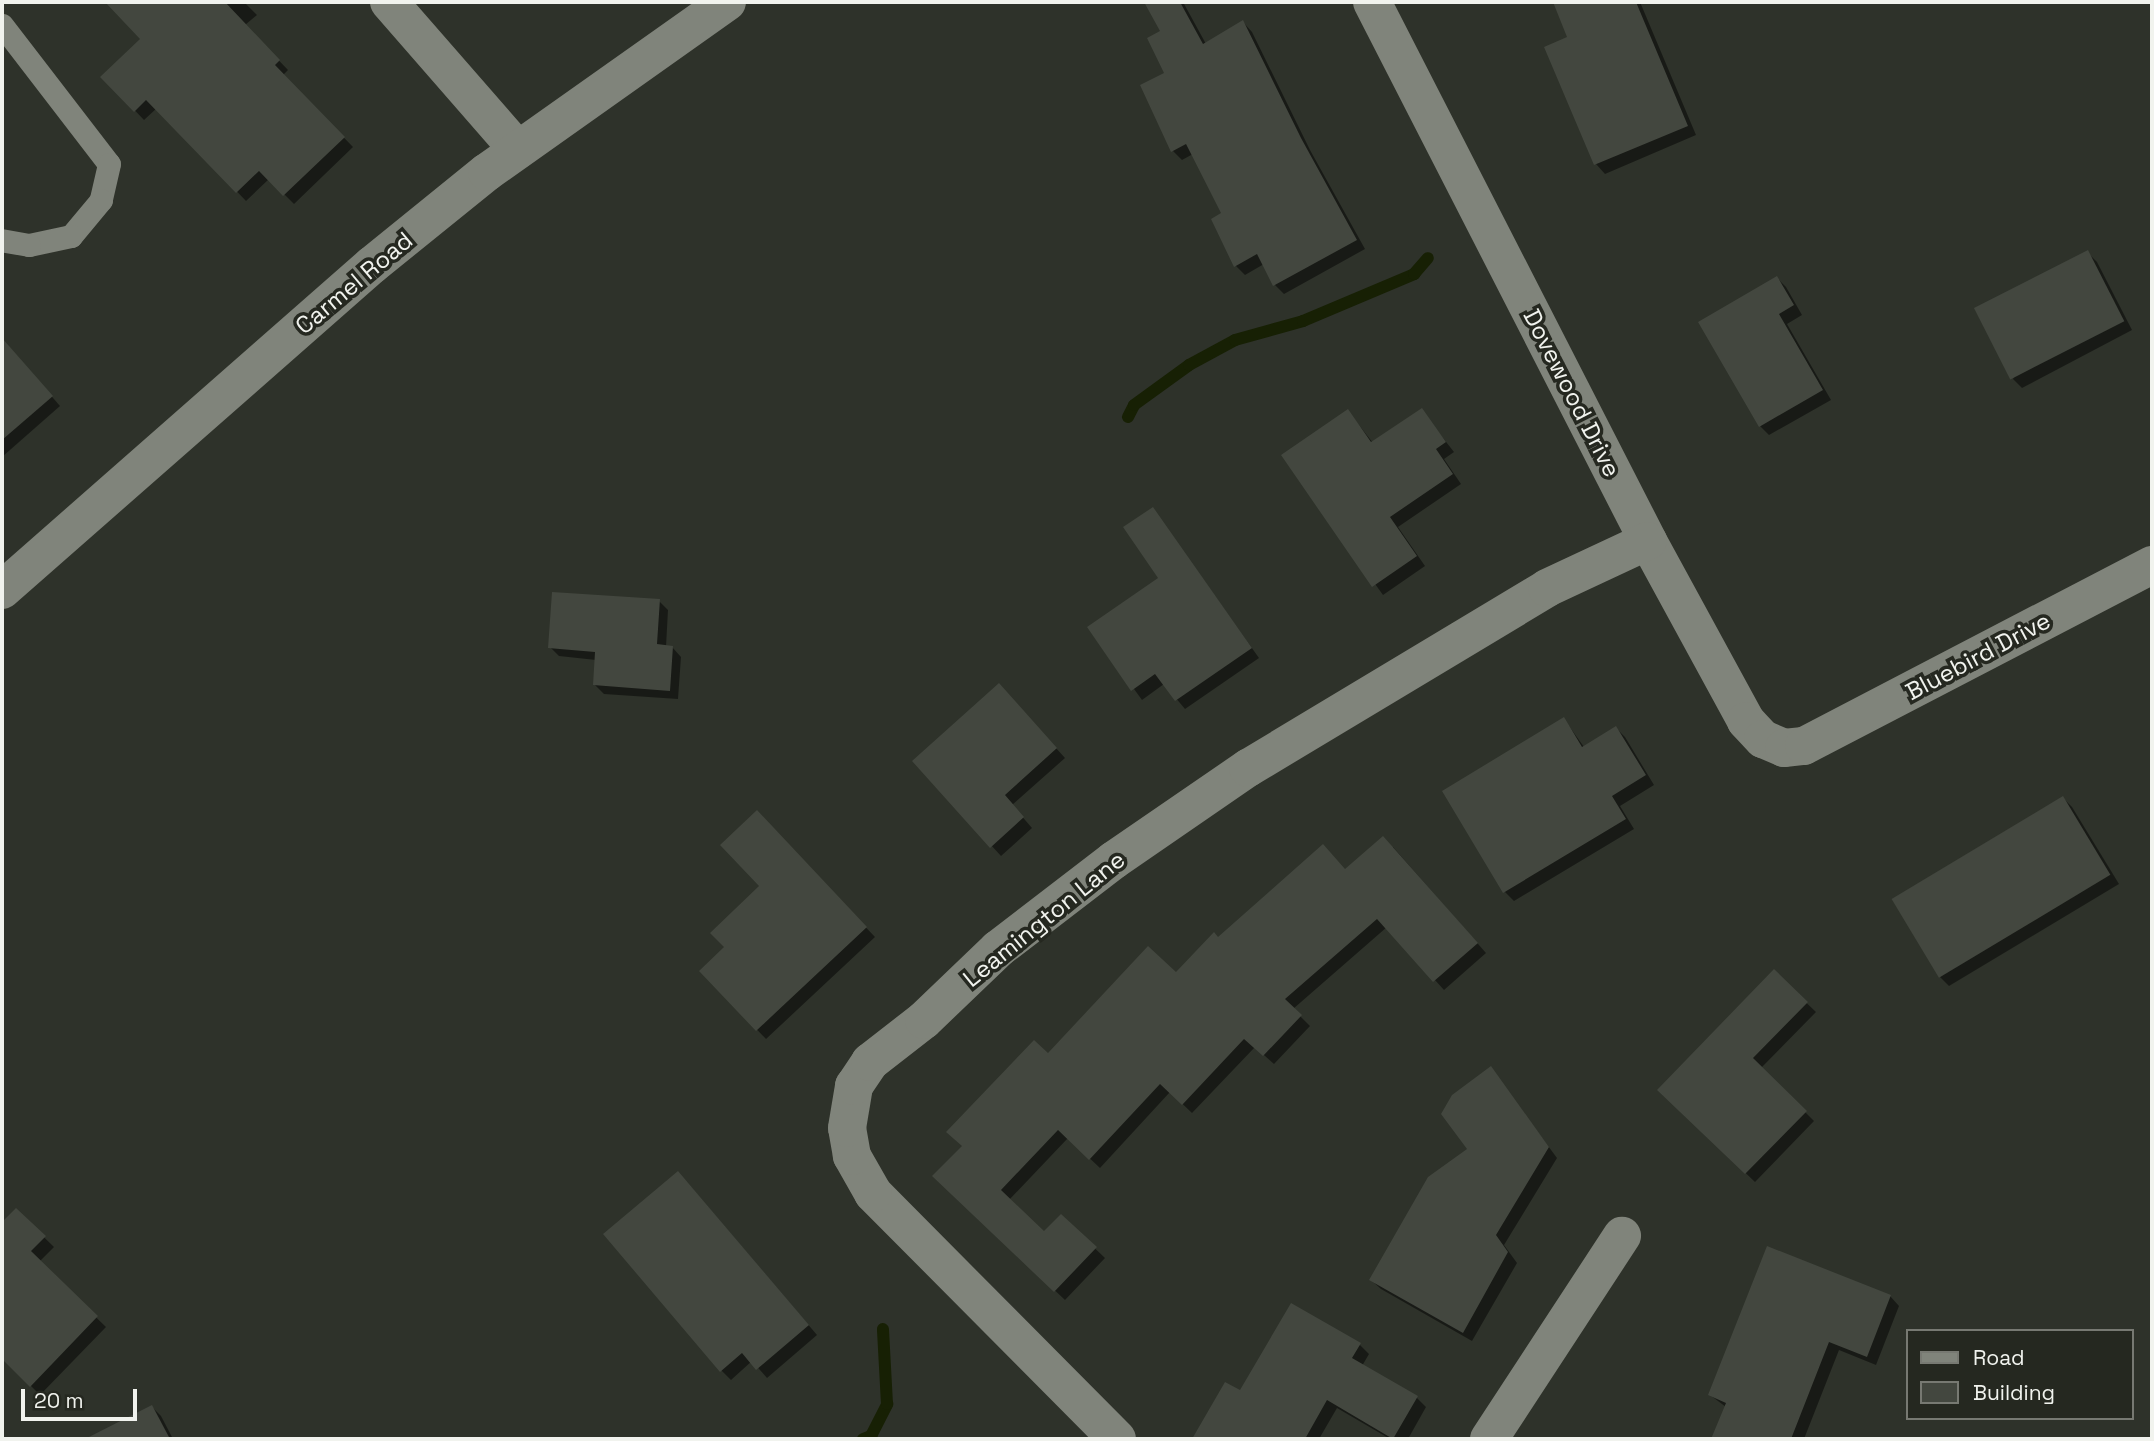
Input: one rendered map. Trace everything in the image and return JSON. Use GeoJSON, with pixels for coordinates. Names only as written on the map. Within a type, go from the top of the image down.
{"type":"FeatureCollection","features":[{"type":"Feature","properties":{"kind":"street"},"geometry":{"type":"LineString","coordinates":[[389,2],[518,150]]}},
{"type":"Feature","properties":{"kind":"street","name":"Carmel Road"},"geometry":{"type":"LineString","coordinates":[[2,590],[372,265],[518,150],[727,2]]}},
{"type":"Feature","properties":{"kind":"street","name":"Dovewood Drive"},"geometry":{"type":"LineString","coordinates":[[1372,2],[1648,541],[1746,721],[1763,739],[1784,748],[1804,746]]}},
{"type":"Feature","properties":{"kind":"street","name":"Leamington Lane"},"geometry":{"type":"LineString","coordinates":[[1117,1439],[873,1193],[852,1156],[847,1128],[855,1086],[870,1062],[924,1020],[998,949],[1136,845],[1248,768],[1547,589],[1648,541]]}},
{"type":"Feature","properties":{"kind":"street","name":"Bluebird Drive"},"geometry":{"type":"LineString","coordinates":[[1804,746],[2152,565]]}},
{"type":"Feature","properties":{"kind":"street"},"geometry":{"type":"LineString","coordinates":[[1489,1439],[1622,1236]]}},
{"type":"Feature","properties":{"kind":"lane"},"geometry":{"type":"LineString","coordinates":[[2,25],[109,164],[101,200],[71,236],[29,245],[2,240]]}},
{"type":"Feature","properties":{"kind":"building"},"geometry":{"type":"Polygon","coordinates":[[[105,2],[225,2],[280,60],[275,65],[345,137],[283,196],[259,171],[236,193],[146,100],[134,112],[100,77],[140,39],[105,2]]]}},
{"type":"Feature","properties":{"kind":"building"},"geometry":{"type":"Polygon","coordinates":[[[1144,2],[1180,2],[1203,44],[1243,20],[1301,138],[1357,240],[1273,286],[1257,254],[1234,267],[1211,219],[1221,213],[1186,144],[1171,152],[1140,85],[1164,73],[1147,38],[1160,31],[1144,2]]]}},
{"type":"Feature","properties":{"kind":"building"},"geometry":{"type":"Polygon","coordinates":[[[1553,2],[1636,2],[1688,126],[1594,165],[1544,47],[1567,37],[1553,2]]]}},
{"type":"Feature","properties":{"kind":"building"},"geometry":{"type":"Polygon","coordinates":[[[2088,250],[2124,321],[2010,379],[1974,308],[2088,250]]]}},
{"type":"Feature","properties":{"kind":"building"},"geometry":{"type":"Polygon","coordinates":[[[1777,276],[1794,305],[1779,314],[1823,390],[1759,427],[1698,322],[1777,276]]]}},
{"type":"Feature","properties":{"kind":"building"},"geometry":{"type":"Polygon","coordinates":[[[2,338],[53,396],[2,440],[2,338]]]}},
{"type":"Feature","properties":{"kind":"building"},"geometry":{"type":"Polygon","coordinates":[[[1422,408],[1446,442],[1436,449],[1453,474],[1390,517],[1417,556],[1372,587],[1281,455],[1348,409],[1371,442],[1422,408]]]}},
{"type":"Feature","properties":{"kind":"building"},"geometry":{"type":"Polygon","coordinates":[[[1153,507],[1252,648],[1175,701],[1155,674],[1131,691],[1087,627],[1158,578],[1123,527],[1153,507]]]}},
{"type":"Feature","properties":{"kind":"building"},"geometry":{"type":"Polygon","coordinates":[[[552,592],[660,599],[657,644],[673,646],[670,691],[593,685],[595,652],[548,648],[552,592]]]}},
{"type":"Feature","properties":{"kind":"building"},"geometry":{"type":"Polygon","coordinates":[[[999,683],[1057,748],[1005,795],[1024,817],[990,848],[912,761],[999,683]]]}},
{"type":"Feature","properties":{"kind":"building"},"geometry":{"type":"Polygon","coordinates":[[[1564,717],[1582,747],[1616,726],[1646,775],[1612,796],[1626,819],[1503,893],[1442,791],[1564,717]]]}},
{"type":"Feature","properties":{"kind":"building"},"geometry":{"type":"Polygon","coordinates":[[[2063,796],[2110,875],[1939,978],[1892,899],[2063,796]]]}},
{"type":"Feature","properties":{"kind":"building"},"geometry":{"type":"Polygon","coordinates":[[[757,810],[867,927],[756,1031],[699,971],[724,947],[710,933],[759,886],[720,845],[757,810]]]}},
{"type":"Feature","properties":{"kind":"building"},"geometry":{"type":"Polygon","coordinates":[[[1383,836],[1478,943],[1433,982],[1377,919],[1285,999],[1302,1015],[1263,1056],[1244,1039],[1182,1105],[1160,1084],[1089,1160],[1058,1130],[1001,1190],[1044,1231],[1061,1214],[1097,1247],[1054,1292],[932,1176],[962,1146],[946,1132],[1034,1040],[1048,1053],[1148,946],[1176,972],[1214,932],[1218,937],[1323,844],[1345,869],[1383,836]]]}},
{"type":"Feature","properties":{"kind":"building"},"geometry":{"type":"Polygon","coordinates":[[[1774,969],[1808,1002],[1753,1058],[1807,1111],[1745,1174],[1657,1090],[1774,969]]]}},
{"type":"Feature","properties":{"kind":"building"},"geometry":{"type":"Polygon","coordinates":[[[1491,1066],[1549,1147],[1496,1235],[1508,1252],[1463,1333],[1369,1280],[1428,1177],[1467,1149],[1441,1114],[1452,1095],[1491,1066]]]}},
{"type":"Feature","properties":{"kind":"building"},"geometry":{"type":"Polygon","coordinates":[[[678,1171],[809,1325],[756,1370],[742,1353],[720,1372],[603,1234],[678,1171]]]}},
{"type":"Feature","properties":{"kind":"building"},"geometry":{"type":"Polygon","coordinates":[[[16,1208],[46,1236],[31,1251],[98,1316],[30,1387],[2,1359],[2,1222],[16,1208]]]}},
{"type":"Feature","properties":{"kind":"building"},"geometry":{"type":"Polygon","coordinates":[[[1767,1246],[1891,1295],[1867,1357],[1829,1342],[1791,1439],[1711,1439],[1726,1403],[1708,1395],[1767,1246]]]}},
{"type":"Feature","properties":{"kind":"building"},"geometry":{"type":"Polygon","coordinates":[[[1291,1303],[1361,1343],[1352,1358],[1418,1396],[1393,1439],[1327,1400],[1305,1439],[1192,1439],[1225,1382],[1240,1390],[1291,1303]]]}},
{"type":"Feature","properties":{"kind":"building"},"geometry":{"type":"Polygon","coordinates":[[[152,1405],[170,1439],[85,1439],[152,1405]]]}},
{"type":"Feature","properties":{"kind":"waterway"},"geometry":{"type":"LineString","coordinates":[[1128,417],[1134,405],[1189,365],[1235,340],[1303,321],[1414,274],[1428,258]]}},
{"type":"Feature","properties":{"kind":"waterway"},"geometry":{"type":"LineString","coordinates":[[863,1439],[871,1436],[887,1404],[883,1329]]}}]}
